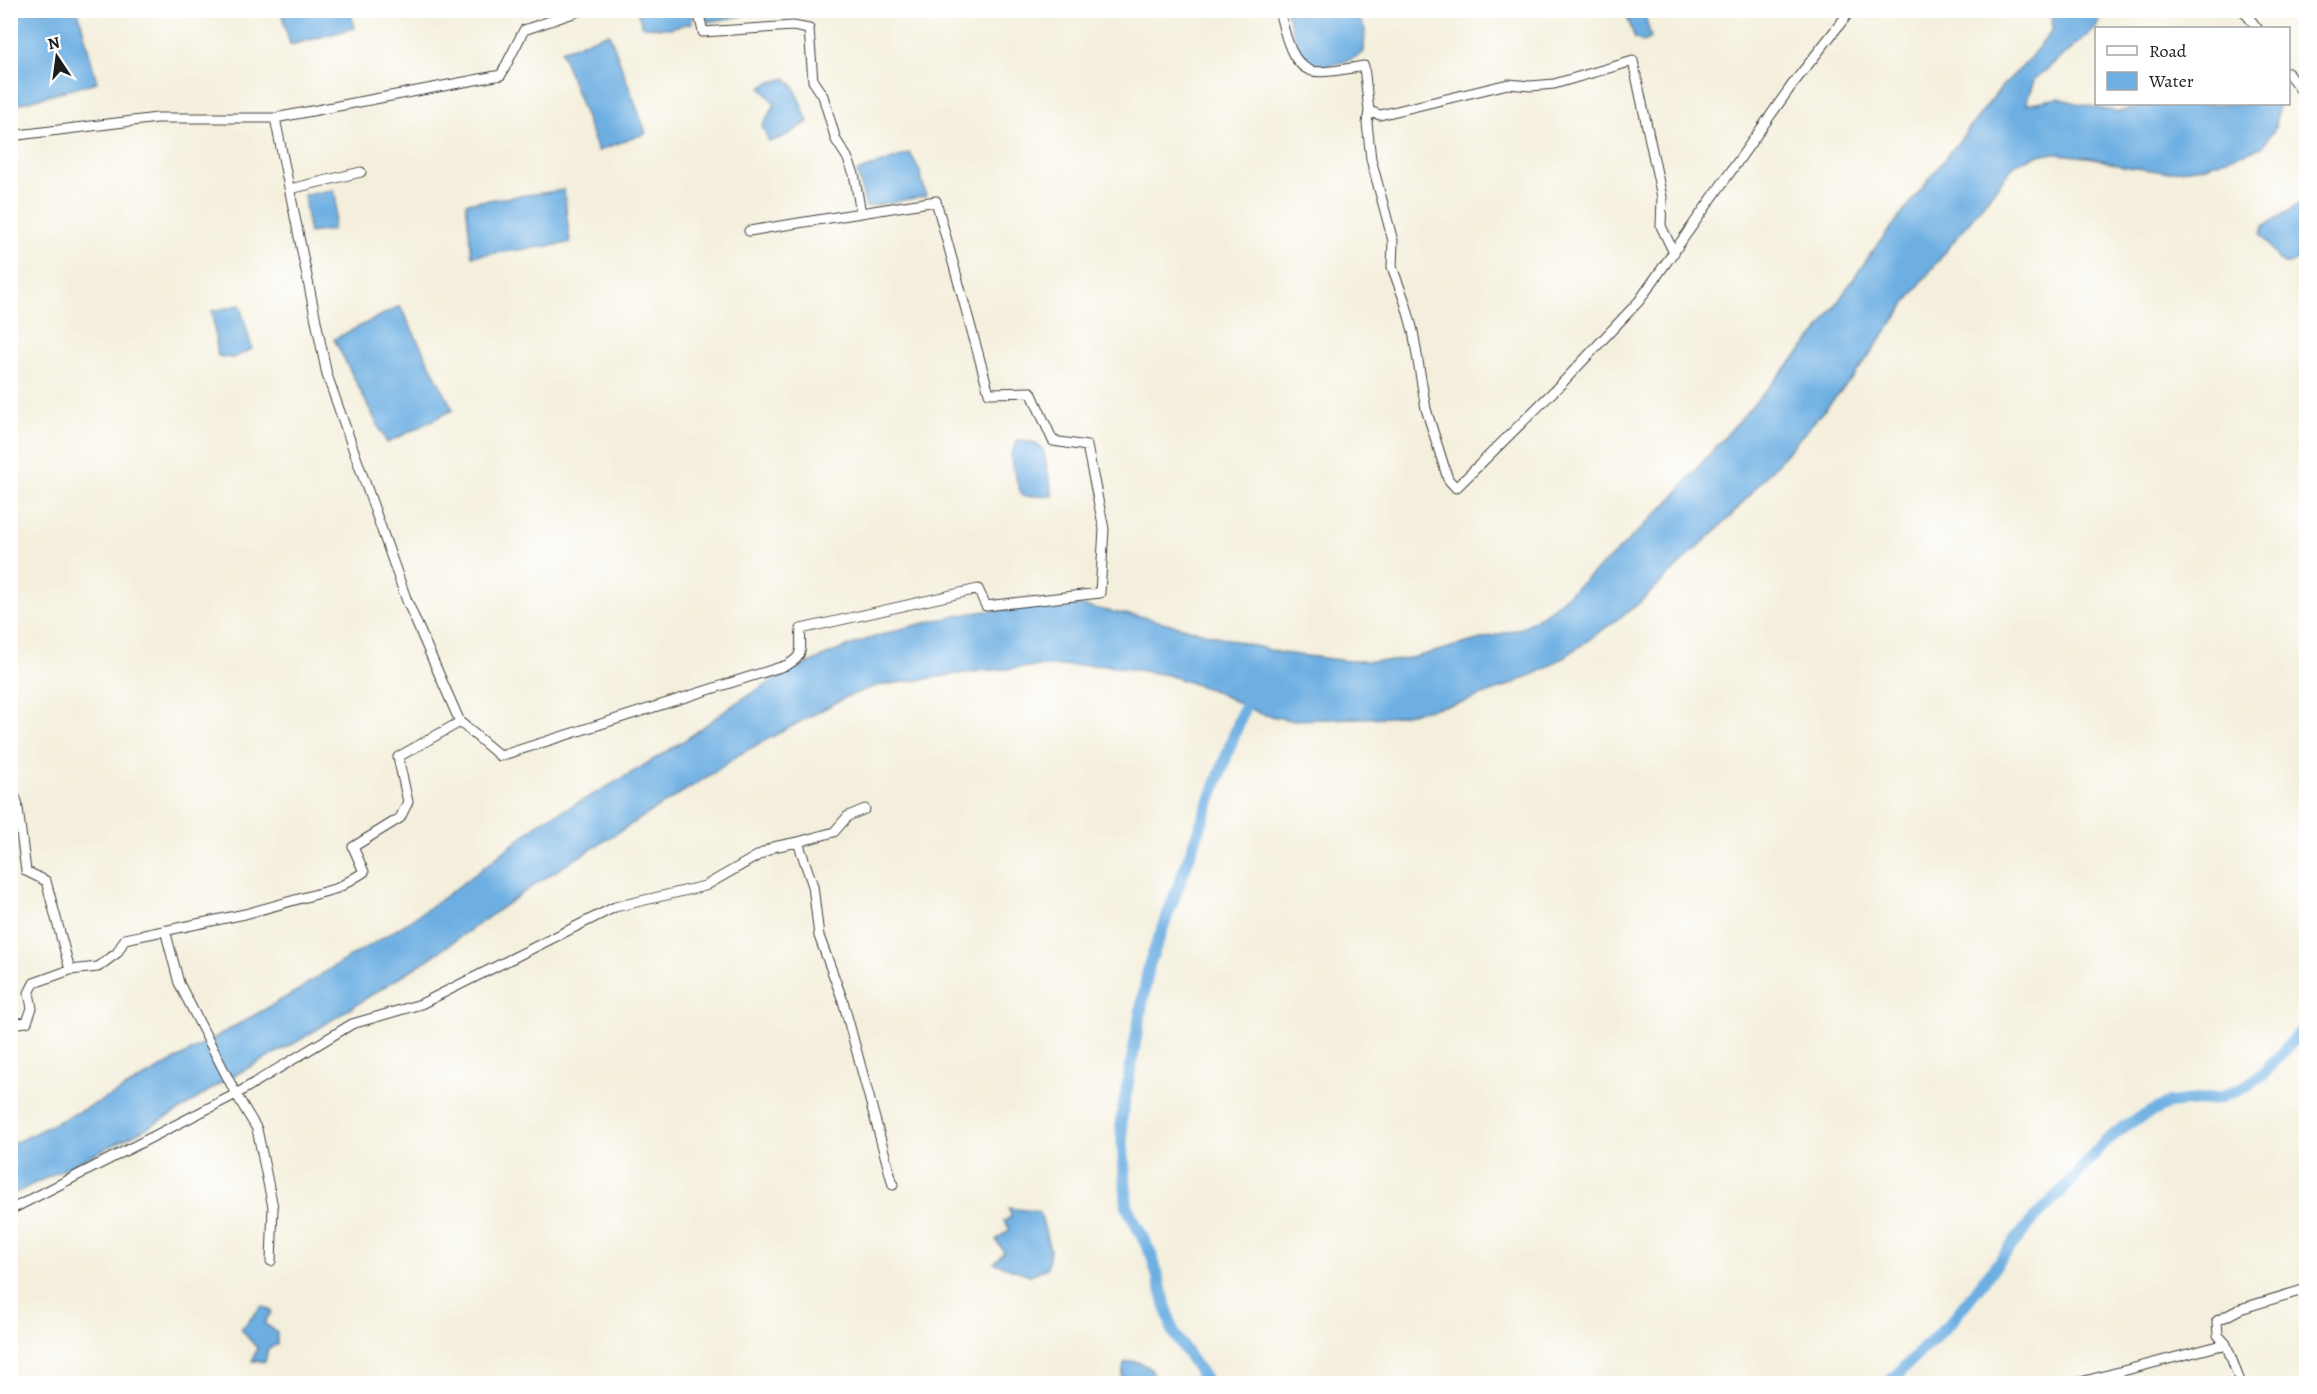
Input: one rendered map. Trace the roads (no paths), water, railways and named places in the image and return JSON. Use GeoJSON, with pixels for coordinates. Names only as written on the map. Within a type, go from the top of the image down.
{"type":"FeatureCollection","features":[{"type":"Feature","properties":{"kind":"street"},"geometry":{"type":"LineString","coordinates":[[10,136],[158,118],[275,118],[501,75],[524,30],[582,10]]}},
{"type":"Feature","properties":{"kind":"street"},"geometry":{"type":"LineString","coordinates":[[698,10],[703,32],[794,26],[809,29],[813,81],[823,96],[836,140],[851,165],[861,213]]}},
{"type":"Feature","properties":{"kind":"street"},"geometry":{"type":"LineString","coordinates":[[1279,10],[1288,41],[1300,65],[1313,72],[1364,66],[1371,159],[1393,241],[1392,267],[1413,331],[1426,409],[1448,479],[1456,488],[1565,380],[1639,301],[1792,85],[1851,10]]}},
{"type":"Feature","properties":{"kind":"street"},"geometry":{"type":"LineString","coordinates":[[2243,10],[2256,27]]}},
{"type":"Feature","properties":{"kind":"street"},"geometry":{"type":"LineString","coordinates":[[1369,111],[1380,115],[1508,84],[1531,86],[1554,84],[1633,61],[1662,197],[1661,226],[1674,253]]}},
{"type":"Feature","properties":{"kind":"street"},"geometry":{"type":"LineString","coordinates":[[2290,74],[2307,97]]}},
{"type":"Feature","properties":{"kind":"street"},"geometry":{"type":"LineString","coordinates":[[275,118],[327,375],[407,601],[460,722],[500,756],[787,665],[797,660],[801,653],[801,629],[978,589],[986,606],[1100,593],[1104,529],[1087,446],[1053,441],[1031,392],[989,393],[936,201],[749,231]]}},
{"type":"Feature","properties":{"kind":"street"},"geometry":{"type":"LineString","coordinates":[[290,189],[361,172]]}},
{"type":"Feature","properties":{"kind":"street"},"geometry":{"type":"LineString","coordinates":[[10,1024],[27,1022],[32,1008],[29,993],[34,983],[70,970],[98,967],[117,953],[125,939],[245,914],[338,888],[364,873],[354,847],[400,819],[408,802],[398,757],[460,722]]}},
{"type":"Feature","properties":{"kind":"street"},"geometry":{"type":"LineString","coordinates":[[10,788],[17,801],[26,871],[46,881],[70,970]]}},
{"type":"Feature","properties":{"kind":"street"},"geometry":{"type":"LineString","coordinates":[[10,1210],[234,1091],[352,1024],[421,1004],[615,907],[705,886],[773,847],[834,832],[848,816],[865,809]]}},
{"type":"Feature","properties":{"kind":"street"},"geometry":{"type":"LineString","coordinates":[[798,842],[813,886],[819,936],[843,1001],[893,1185]]}},
{"type":"Feature","properties":{"kind":"street"},"geometry":{"type":"LineString","coordinates":[[165,930],[179,983],[234,1091],[257,1130],[273,1208],[271,1261]]}},
{"type":"Feature","properties":{"kind":"street"},"geometry":{"type":"LineString","coordinates":[[2241,1383],[2226,1344],[2218,1335],[2217,1321],[2240,1309],[2307,1289]]}},
{"type":"Feature","properties":{"kind":"street"},"geometry":{"type":"LineString","coordinates":[[2073,1383],[2226,1344]]}},
{"type":"Feature","properties":{"kind":"water"},"geometry":{"type":"Polygon","coordinates":[[[11,10],[78,11],[97,82],[11,106],[11,10]]]}},
{"type":"Feature","properties":{"kind":"water"},"geometry":{"type":"Polygon","coordinates":[[[281,11],[350,11],[355,28],[290,45],[281,11]]]}},
{"type":"Feature","properties":{"kind":"water"},"geometry":{"type":"Polygon","coordinates":[[[637,11],[691,11],[692,23],[670,28],[643,27],[637,11]]]}},
{"type":"Feature","properties":{"kind":"water"},"geometry":{"type":"Polygon","coordinates":[[[706,11],[741,11],[742,16],[708,22],[706,11]]]}},
{"type":"Feature","properties":{"kind":"water"},"geometry":{"type":"Polygon","coordinates":[[[1286,11],[1354,11],[1365,29],[1364,52],[1338,63],[1309,68],[1296,49],[1295,38],[1286,11]]]}},
{"type":"Feature","properties":{"kind":"water"},"geometry":{"type":"Polygon","coordinates":[[[1625,11],[1644,11],[1651,38],[1644,42],[1635,39],[1625,11]]]}},
{"type":"Feature","properties":{"kind":"water"},"geometry":{"type":"Polygon","coordinates":[[[2053,11],[2103,11],[2095,29],[2034,80],[2026,104],[2059,98],[2118,112],[2149,105],[2278,105],[2276,127],[2262,147],[2202,167],[2165,172],[2121,166],[2094,158],[2059,154],[2043,154],[2015,164],[1920,284],[1855,375],[1731,516],[1637,605],[1545,669],[1464,702],[1391,717],[1290,720],[1261,714],[1212,690],[1168,675],[1105,665],[1040,666],[979,671],[876,686],[846,697],[740,754],[540,881],[427,960],[300,1040],[222,1082],[182,1109],[11,1195],[10,1145],[111,1096],[297,991],[431,907],[543,820],[597,793],[650,762],[752,693],[788,673],[862,641],[941,619],[1021,607],[1062,604],[1139,616],[1282,653],[1348,661],[1393,661],[1415,657],[1522,628],[1552,608],[1608,560],[1674,497],[1817,333],[1869,256],[2003,85],[2024,65],[2052,31],[2053,11]]]}},
{"type":"Feature","properties":{"kind":"water"},"geometry":{"type":"Polygon","coordinates":[[[609,33],[646,133],[598,151],[561,51],[609,33]]]}},
{"type":"Feature","properties":{"kind":"water"},"geometry":{"type":"Polygon","coordinates":[[[786,78],[794,87],[808,122],[784,136],[769,141],[762,126],[775,104],[761,88],[768,83],[786,78]]]}},
{"type":"Feature","properties":{"kind":"water"},"geometry":{"type":"Polygon","coordinates":[[[910,153],[919,169],[926,196],[866,207],[857,172],[910,153]]]}},
{"type":"Feature","properties":{"kind":"water"},"geometry":{"type":"Polygon","coordinates":[[[334,190],[336,210],[332,230],[309,233],[304,195],[334,190]]]}},
{"type":"Feature","properties":{"kind":"water"},"geometry":{"type":"Polygon","coordinates":[[[564,190],[570,243],[472,256],[466,203],[564,190]]]}},
{"type":"Feature","properties":{"kind":"water"},"geometry":{"type":"Polygon","coordinates":[[[2298,205],[2306,210],[2306,250],[2295,261],[2289,264],[2281,263],[2261,234],[2264,226],[2298,205]]]}},
{"type":"Feature","properties":{"kind":"water"},"geometry":{"type":"Polygon","coordinates":[[[240,305],[252,349],[233,358],[218,356],[212,311],[240,305]]]}},
{"type":"Feature","properties":{"kind":"water"},"geometry":{"type":"Polygon","coordinates":[[[400,306],[453,410],[387,443],[334,339],[400,306]]]}},
{"type":"Feature","properties":{"kind":"water"},"geometry":{"type":"Polygon","coordinates":[[[1018,440],[1035,443],[1043,450],[1053,496],[1022,496],[1012,466],[1011,454],[1018,440]]]}},
{"type":"Feature","properties":{"kind":"water"},"geometry":{"type":"Polygon","coordinates":[[[1009,1208],[1040,1212],[1050,1250],[1047,1268],[1030,1275],[994,1263],[1004,1252],[996,1240],[1010,1229],[1004,1221],[1011,1217],[1009,1208]]]}},
{"type":"Feature","properties":{"kind":"water"},"geometry":{"type":"Polygon","coordinates":[[[262,1306],[272,1311],[264,1323],[277,1332],[277,1345],[268,1348],[265,1362],[252,1361],[257,1348],[241,1329],[262,1306]]]}},
{"type":"Feature","properties":{"kind":"water"},"geometry":{"type":"Polygon","coordinates":[[[1135,1361],[1151,1368],[1153,1374],[1140,1380],[1136,1377],[1122,1377],[1124,1363],[1135,1361]]]}},
{"type":"Feature","properties":{"kind":"waterway"},"geometry":{"type":"LineString","coordinates":[[1208,1384],[1173,1332],[1152,1256],[1127,1207],[1121,1121],[1149,965],[1249,695]]}},
{"type":"Feature","properties":{"kind":"waterway"},"geometry":{"type":"LineString","coordinates":[[1887,1384],[1950,1323],[2028,1225],[2064,1189],[2104,1143],[2126,1125],[2169,1103],[2218,1098],[2243,1088],[2264,1073],[2306,1026]]}}]}
